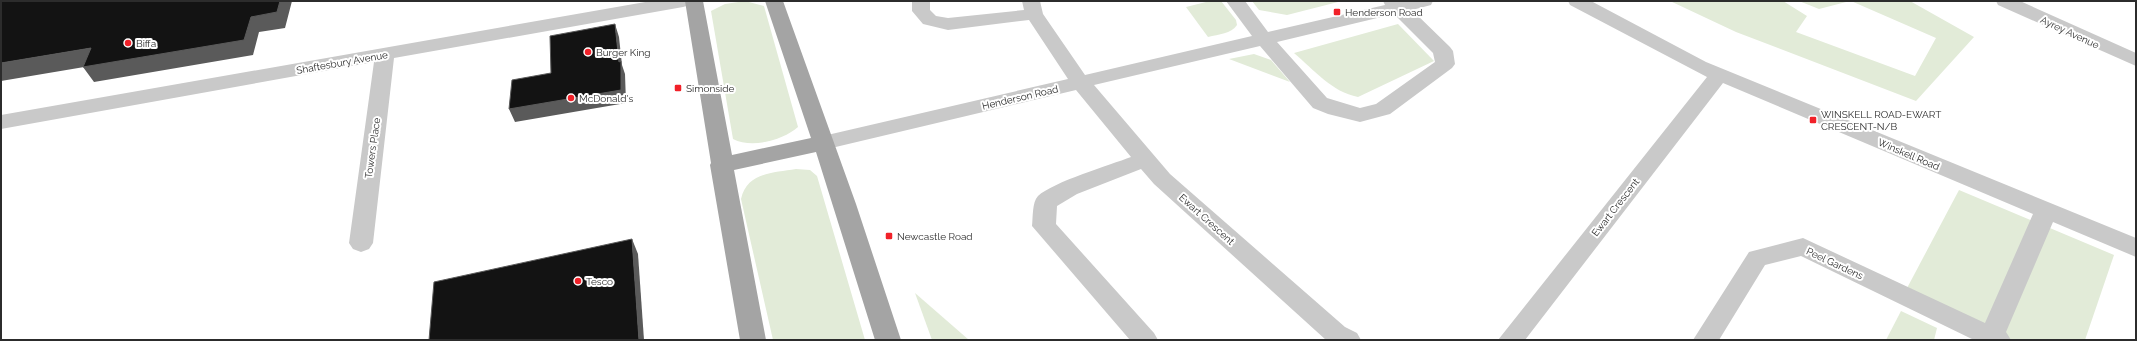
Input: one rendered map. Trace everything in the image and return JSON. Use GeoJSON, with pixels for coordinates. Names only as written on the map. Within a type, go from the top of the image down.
{"type":"FeatureCollection","features":[{"type":"Feature","properties":{"kind":"main road"},"geometry":{"type":"LineString","coordinates":[[694,1],[721,165],[753,340]]}},
{"type":"Feature","properties":{"kind":"main road"},"geometry":{"type":"LineString","coordinates":[[774,1],[845,204],[888,340]]}},
{"type":"Feature","properties":{"kind":"main road"},"geometry":{"type":"LineString","coordinates":[[721,165],[823,143]]}},
{"type":"Feature","properties":{"kind":"street","name":"Shaftesbury Avenue"},"geometry":{"type":"LineString","coordinates":[[1,122],[683,1]]}},
{"type":"Feature","properties":{"kind":"street"},"geometry":{"type":"LineString","coordinates":[[921,1],[921,11],[930,20],[948,24],[1033,8]]}},
{"type":"Feature","properties":{"kind":"street"},"geometry":{"type":"LineString","coordinates":[[1235,1],[1264,39],[1320,103],[1335,109],[1360,115],[1383,110],[1445,64],[1443,51],[1396,4]]}},
{"type":"Feature","properties":{"kind":"street","name":"Henderson Road"},"geometry":{"type":"LineString","coordinates":[[823,143],[1264,39],[1396,4],[1424,1]]}},
{"type":"Feature","properties":{"kind":"street","name":"Winskell Road"},"geometry":{"type":"LineString","coordinates":[[1577,1],[1643,38],[1699,66],[2136,248]]}},
{"type":"Feature","properties":{"kind":"street","name":"Ayrey Avenue"},"geometry":{"type":"LineString","coordinates":[[2005,1],[2136,60]]}},
{"type":"Feature","properties":{"kind":"street","name":"Ewart Crescent"},"geometry":{"type":"LineString","coordinates":[[1033,8],[1080,82],[1146,159],[1162,180],[1336,334],[1348,340]]}},
{"type":"Feature","properties":{"kind":"street","name":"Towers Place"},"geometry":{"type":"LineString","coordinates":[[361,243],[385,54]]}},
{"type":"Feature","properties":{"kind":"street","name":"Ewart Crescent"},"geometry":{"type":"LineString","coordinates":[[1511,340],[1720,75]]}},
{"type":"Feature","properties":{"kind":"street"},"geometry":{"type":"LineString","coordinates":[[1145,340],[1044,226],[1046,202],[1069,189],[1146,159]]}},
{"type":"Feature","properties":{"kind":"street"},"geometry":{"type":"LineString","coordinates":[[1994,338],[2046,211]]}},
{"type":"Feature","properties":{"kind":"street","name":"Peel Gardens"},"geometry":{"type":"LineString","coordinates":[[1706,340],[1756,258],[1803,248],[1994,338]]}},
{"type":"Feature","properties":{"kind":"green space"},"geometry":{"type":"Polygon","coordinates":[[[745,1],[764,6],[798,127],[784,136],[767,142],[749,143],[733,139],[711,11],[725,4],[745,1]]]}},
{"type":"Feature","properties":{"kind":"green space"},"geometry":{"type":"Polygon","coordinates":[[[1210,1],[1221,1],[1236,20],[1237,25],[1234,28],[1224,33],[1208,37],[1186,7],[1210,1]]]}},
{"type":"Feature","properties":{"kind":"green space"},"geometry":{"type":"Polygon","coordinates":[[[1252,1],[1342,1],[1287,15],[1259,10],[1252,1]]]}},
{"type":"Feature","properties":{"kind":"green space"},"geometry":{"type":"Polygon","coordinates":[[[1670,1],[1783,1],[1807,16],[1796,32],[1915,76],[1936,38],[1851,1],[1910,1],[1974,37],[1916,101],[1736,32],[1670,1]]]}},
{"type":"Feature","properties":{"kind":"green space"},"geometry":{"type":"Polygon","coordinates":[[[1799,1],[1850,1],[1819,9],[1799,1]]]}},
{"type":"Feature","properties":{"kind":"green space"},"geometry":{"type":"Polygon","coordinates":[[[1398,24],[1434,61],[1358,97],[1340,90],[1324,80],[1294,53],[1398,24]]]}},
{"type":"Feature","properties":{"kind":"green space"},"geometry":{"type":"Polygon","coordinates":[[[1254,54],[1271,60],[1290,82],[1229,59],[1254,54]]]}},
{"type":"Feature","properties":{"kind":"green space"},"geometry":{"type":"Polygon","coordinates":[[[796,169],[810,170],[817,176],[865,340],[773,340],[741,199],[744,190],[749,183],[762,175],[796,169]]]}},
{"type":"Feature","properties":{"kind":"green space"},"geometry":{"type":"Polygon","coordinates":[[[1959,190],[2114,255],[2085,340],[2012,340],[1906,290],[1959,190]]]}},
{"type":"Feature","properties":{"kind":"green space"},"geometry":{"type":"Polygon","coordinates":[[[915,293],[969,340],[932,340],[915,293]]]}},
{"type":"Feature","properties":{"kind":"green space"},"geometry":{"type":"Polygon","coordinates":[[[1901,311],[1937,328],[1934,340],[1886,340],[1901,311]]]}},
{"type":"Feature","properties":{"kind":"building","name":"Biffa"},"geometry":{"type":"Polygon","coordinates":[[[1,1],[280,1],[277,12],[251,17],[244,40],[83,67],[91,48],[1,63],[1,1]]]}},
{"type":"Feature","properties":{"kind":"building"},"geometry":{"type":"Polygon","coordinates":[[[615,24],[619,62],[621,61],[621,90],[509,109],[512,80],[551,73],[550,36],[615,24]]]}},
{"type":"Feature","properties":{"kind":"building","name":"Tesco"},"geometry":{"type":"Polygon","coordinates":[[[632,239],[639,340],[429,340],[434,282],[632,239]]]}},
{"type":"Feature","properties":{"kind":"place","name":"Henderson Road"},"geometry":{"type":"Point","coordinates":[1337,12]}},
{"type":"Feature","properties":{"kind":"place","name":"Biffa"},"geometry":{"type":"Point","coordinates":[128,43]}},
{"type":"Feature","properties":{"kind":"place","name":"Burger King"},"geometry":{"type":"Point","coordinates":[588,52]}},
{"type":"Feature","properties":{"kind":"place","name":"Simonside"},"geometry":{"type":"Point","coordinates":[678,88]}},
{"type":"Feature","properties":{"kind":"place","name":"McDonald's"},"geometry":{"type":"Point","coordinates":[571,98]}},
{"type":"Feature","properties":{"kind":"place","name":"WINSKELL ROAD-EWART CRESCENT-N/B"},"geometry":{"type":"Point","coordinates":[1813,120]}},
{"type":"Feature","properties":{"kind":"place","name":"Newcastle Road"},"geometry":{"type":"Point","coordinates":[889,236]}},
{"type":"Feature","properties":{"kind":"place","name":"Tesco"},"geometry":{"type":"Point","coordinates":[578,281]}}]}
